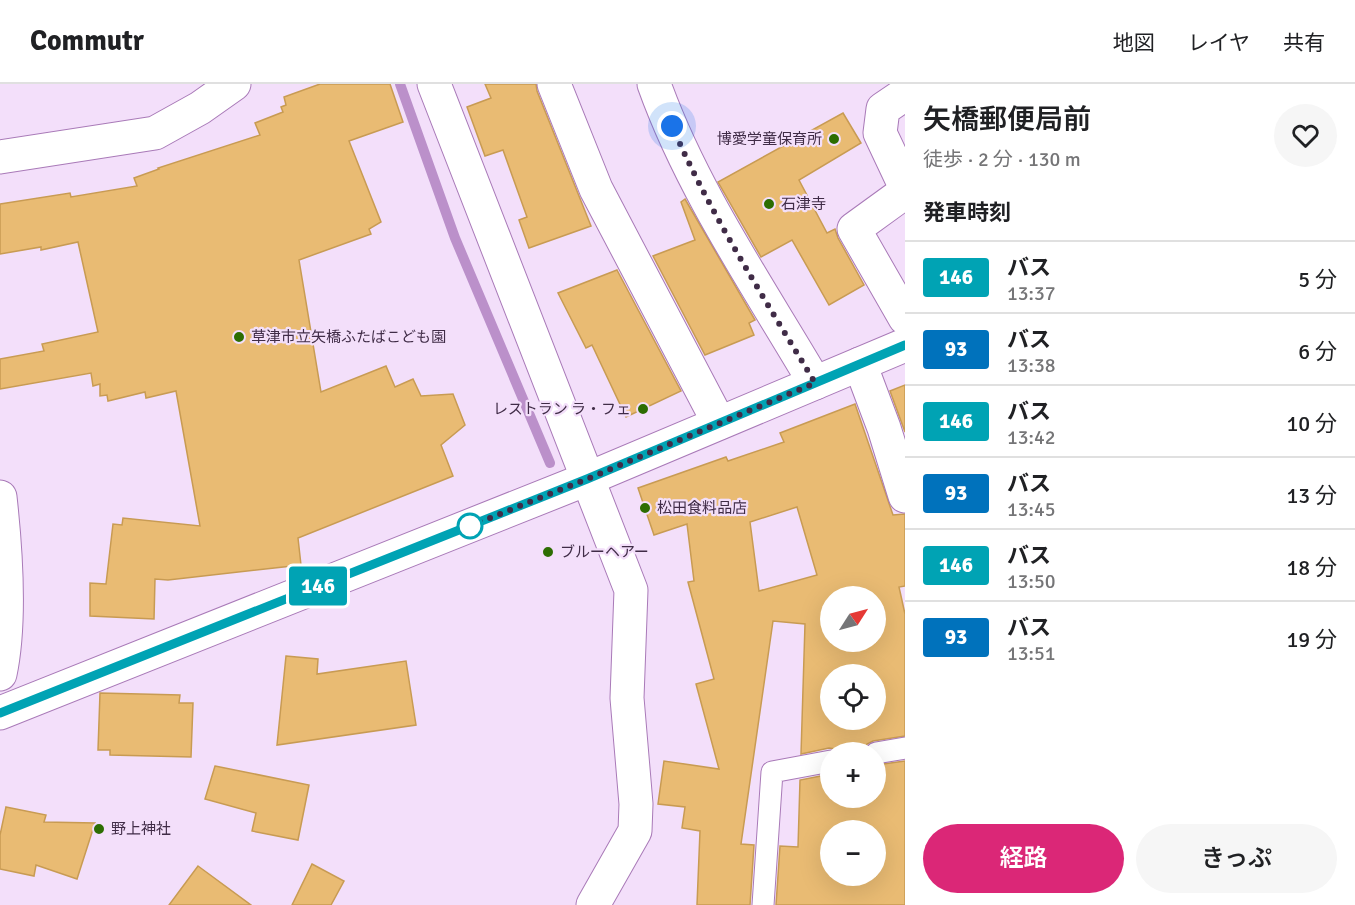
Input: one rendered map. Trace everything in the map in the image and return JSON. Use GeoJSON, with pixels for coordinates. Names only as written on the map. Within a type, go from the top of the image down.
{"type":"FeatureCollection","features":[{"type":"Feature","properties":{"kind":"street"},"geometry":{"type":"LineString","coordinates":[[0,157],[155,133],[200,108],[234,84]]}},
{"type":"Feature","properties":{"kind":"street"},"geometry":{"type":"LineString","coordinates":[[434,84],[631,590],[627,698],[636,804],[635,831],[593,905]]}},
{"type":"Feature","properties":{"kind":"street"},"geometry":{"type":"LineString","coordinates":[[554,84],[596,189],[719,423]]}},
{"type":"Feature","properties":{"kind":"street"},"geometry":{"type":"LineString","coordinates":[[654,84],[701,187],[815,383]]}},
{"type":"Feature","properties":{"kind":"street"},"geometry":{"type":"LineString","coordinates":[[905,94],[883,109],[880,133],[905,186]]}},
{"type":"Feature","properties":{"kind":"street"},"geometry":{"type":"LineString","coordinates":[[905,192],[854,229],[905,318]]}},
{"type":"Feature","properties":{"kind":"street"},"geometry":{"type":"LineString","coordinates":[[0,713],[587,479],[905,345]]}},
{"type":"Feature","properties":{"kind":"street"},"geometry":{"type":"LineString","coordinates":[[860,364],[884,428],[905,496]]}},
{"type":"Feature","properties":{"kind":"street"},"geometry":{"type":"LineString","coordinates":[[0,497],[4,532],[6,646],[0,675]]}},
{"type":"Feature","properties":{"kind":"lane"},"geometry":{"type":"LineString","coordinates":[[886,751],[905,748]]}},
{"type":"Feature","properties":{"kind":"lane"},"geometry":{"type":"LineString","coordinates":[[763,905],[772,772],[820,763]]}},
{"type":"Feature","properties":{"kind":"building"},"geometry":{"type":"Polygon","coordinates":[[[320,84],[390,84],[403,122],[349,141],[381,222],[369,229],[371,234],[299,260],[321,392],[386,366],[395,387],[413,379],[421,396],[453,394],[465,425],[441,445],[453,476],[298,538],[301,565],[168,580],[155,579],[154,619],[90,616],[90,583],[106,584],[113,524],[122,525],[123,518],[200,526],[176,391],[146,398],[145,392],[108,401],[107,395],[100,396],[100,384],[93,386],[91,373],[0,389],[0,359],[44,351],[42,344],[98,332],[78,242],[41,250],[41,247],[0,254],[0,204],[70,193],[71,197],[137,186],[134,178],[158,168],[260,135],[255,123],[283,112],[281,107],[286,105],[284,97],[320,84]]]}},
{"type":"Feature","properties":{"kind":"building"},"geometry":{"type":"Polygon","coordinates":[[[485,84],[536,84],[591,226],[529,248],[519,220],[527,217],[503,150],[485,156],[467,107],[491,98],[485,84]]]}},
{"type":"Feature","properties":{"kind":"building"},"geometry":{"type":"Polygon","coordinates":[[[843,113],[861,143],[799,180],[827,233],[835,229],[864,285],[829,305],[792,240],[761,257],[718,182],[843,113]]]}},
{"type":"Feature","properties":{"kind":"building"},"geometry":{"type":"Polygon","coordinates":[[[685,199],[755,320],[749,323],[754,335],[705,355],[653,256],[695,240],[681,202],[685,199]]]}},
{"type":"Feature","properties":{"kind":"building"},"geometry":{"type":"Polygon","coordinates":[[[617,270],[681,391],[626,417],[592,345],[586,348],[558,293],[617,270]]]}},
{"type":"Feature","properties":{"kind":"building"},"geometry":{"type":"Polygon","coordinates":[[[905,385],[905,432],[890,391],[905,385]]]}},
{"type":"Feature","properties":{"kind":"building"},"geometry":{"type":"Polygon","coordinates":[[[855,404],[893,515],[905,514],[905,586],[899,587],[905,614],[905,736],[871,742],[820,742],[820,750],[801,754],[805,624],[773,621],[741,844],[754,845],[750,905],[697,905],[700,831],[682,828],[685,807],[658,804],[664,761],[719,769],[696,684],[714,679],[688,582],[694,581],[687,524],[654,535],[638,488],[726,457],[728,461],[784,442],[780,433],[855,404]],[[797,507],[750,522],[759,591],[817,575],[797,507]]]}},
{"type":"Feature","properties":{"kind":"building"},"geometry":{"type":"Polygon","coordinates":[[[286,656],[318,659],[317,674],[406,661],[416,725],[277,745],[286,656]]]}},
{"type":"Feature","properties":{"kind":"building"},"geometry":{"type":"Polygon","coordinates":[[[100,693],[180,695],[179,703],[193,703],[191,757],[110,755],[110,750],[98,750],[100,693]]]}},
{"type":"Feature","properties":{"kind":"building"},"geometry":{"type":"Polygon","coordinates":[[[905,761],[905,905],[776,905],[780,846],[798,847],[800,780],[820,776],[820,808],[886,808],[886,764],[905,761]]]}},
{"type":"Feature","properties":{"kind":"building"},"geometry":{"type":"Polygon","coordinates":[[[215,766],[309,785],[298,840],[252,831],[256,813],[205,799],[215,766]]]}},
{"type":"Feature","properties":{"kind":"building"},"geometry":{"type":"Polygon","coordinates":[[[6,807],[46,815],[44,822],[95,823],[77,879],[36,865],[34,876],[0,869],[0,835],[6,807]]]}},
{"type":"Feature","properties":{"kind":"building"},"geometry":{"type":"Polygon","coordinates":[[[312,864],[344,881],[331,905],[292,905],[312,864]]]}},
{"type":"Feature","properties":{"kind":"building"},"geometry":{"type":"Polygon","coordinates":[[[198,866],[251,905],[169,905],[198,866]]]}},
{"type":"Feature","properties":{"kind":"waterway"},"geometry":{"type":"LineString","coordinates":[[400,84],[455,238],[550,463]]}},
{"type":"Feature","properties":{"kind":"bus line","name":"146"},"geometry":{"type":"LineString","coordinates":[[0,713],[587,479],[905,345]]}},
{"type":"Feature","properties":{"kind":"place","name":"博愛学童保育所"},"geometry":{"type":"Point","coordinates":[834,139]}},
{"type":"Feature","properties":{"kind":"place","name":"石津寺"},"geometry":{"type":"Point","coordinates":[769,204]}},
{"type":"Feature","properties":{"kind":"place","name":"草津市立矢橋ふたばこども園"},"geometry":{"type":"Point","coordinates":[239,337]}},
{"type":"Feature","properties":{"kind":"place","name":"レストラン ラ・フェ"},"geometry":{"type":"Point","coordinates":[643,409]}},
{"type":"Feature","properties":{"kind":"place","name":"松田食料品店"},"geometry":{"type":"Point","coordinates":[645,508]}},
{"type":"Feature","properties":{"kind":"place","name":"ブルーヘアー"},"geometry":{"type":"Point","coordinates":[548,552]}},
{"type":"Feature","properties":{"kind":"place","name":"野上神社"},"geometry":{"type":"Point","coordinates":[99,829]}},
{"type":"Feature","properties":{"kind":"route"},"geometry":{"type":"LineString","coordinates":[[470,526],[815,383],[733,245],[701,187],[672,126]]}}]}
